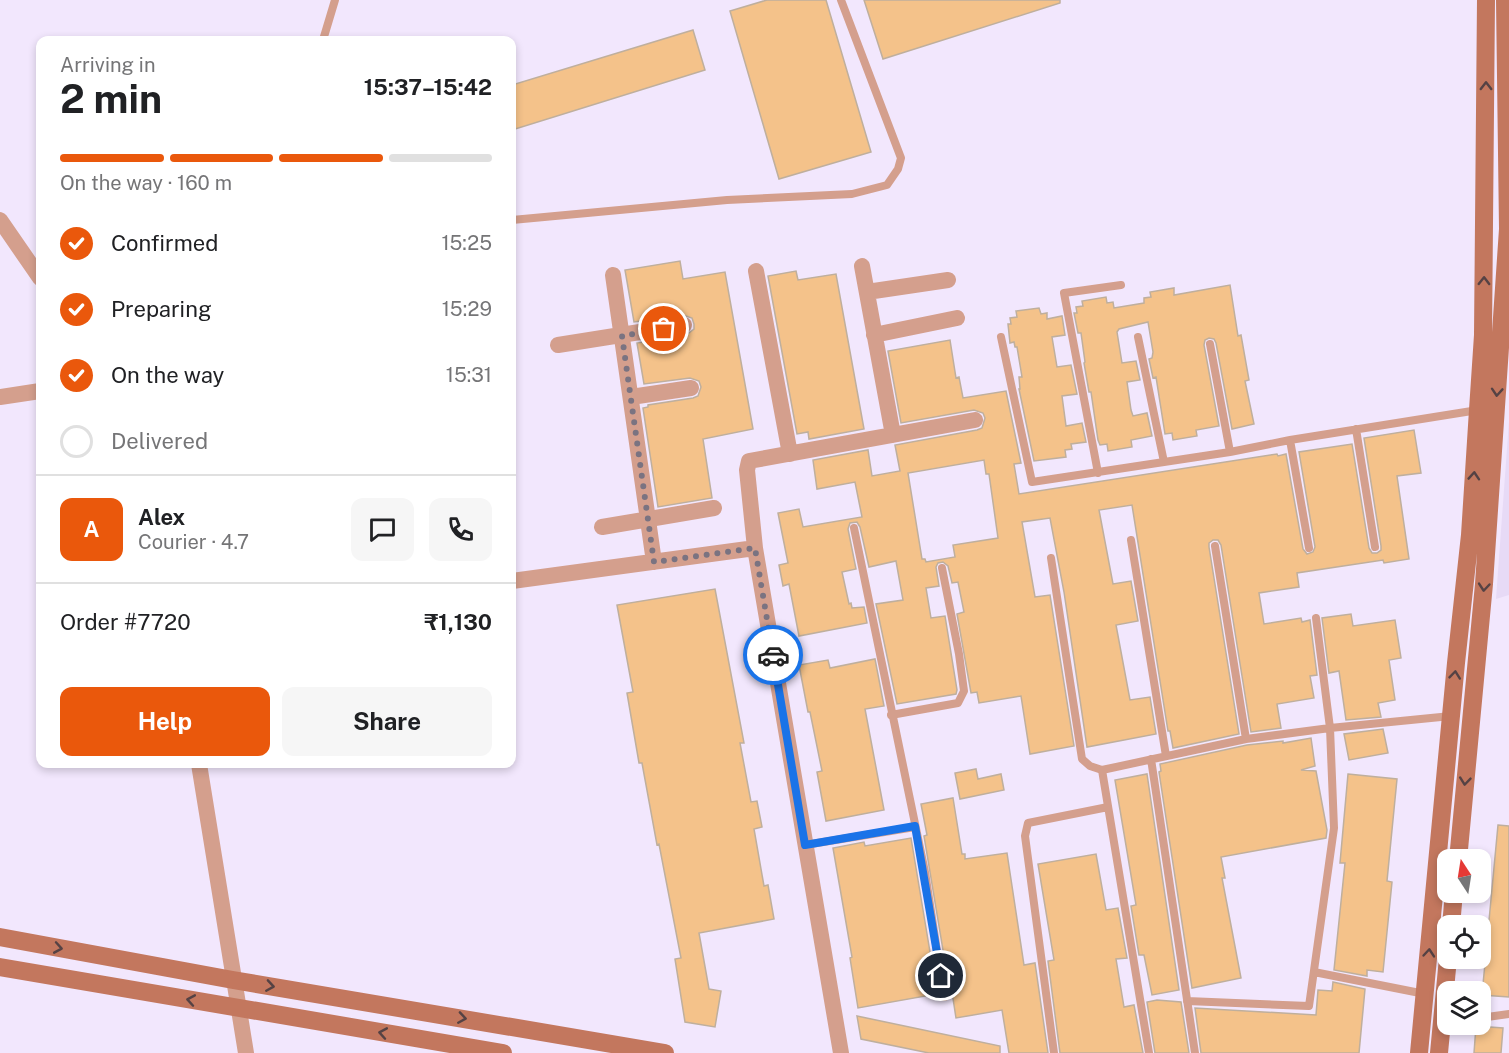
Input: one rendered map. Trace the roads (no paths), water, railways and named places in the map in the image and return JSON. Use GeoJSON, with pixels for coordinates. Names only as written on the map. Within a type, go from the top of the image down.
{"type":"FeatureCollection","features":[{"type":"Feature","properties":{"kind":"street"},"geometry":{"type":"LineString","coordinates":[[1419,1053],[1451,716],[1479,536],[1478,410],[1483,323],[1486,0]]}},
{"type":"Feature","properties":{"kind":"street"},"geometry":{"type":"LineString","coordinates":[[1459,849],[1479,536],[1508,229],[1504,0]]}},
{"type":"Feature","properties":{"kind":"street"},"geometry":{"type":"LineString","coordinates":[[0,220],[36,272]]}},
{"type":"Feature","properties":{"kind":"street"},"geometry":{"type":"LineString","coordinates":[[862,266],[893,435]]}},
{"type":"Feature","properties":{"kind":"street"},"geometry":{"type":"LineString","coordinates":[[756,271],[790,454]]}},
{"type":"Feature","properties":{"kind":"street"},"geometry":{"type":"LineString","coordinates":[[613,274],[654,562]]}},
{"type":"Feature","properties":{"kind":"street"},"geometry":{"type":"LineString","coordinates":[[867,292],[948,280]]}},
{"type":"Feature","properties":{"kind":"street"},"geometry":{"type":"LineString","coordinates":[[874,334],[957,318]]}},
{"type":"Feature","properties":{"kind":"street"},"geometry":{"type":"LineString","coordinates":[[558,345],[684,325]]}},
{"type":"Feature","properties":{"kind":"street"},"geometry":{"type":"LineString","coordinates":[[631,397],[692,388]]}},
{"type":"Feature","properties":{"kind":"street"},"geometry":{"type":"LineString","coordinates":[[0,397],[36,392]]}},
{"type":"Feature","properties":{"kind":"street"},"geometry":{"type":"LineString","coordinates":[[841,1053],[755,548],[747,470],[749,461],[975,420]]}},
{"type":"Feature","properties":{"kind":"street"},"geometry":{"type":"LineString","coordinates":[[602,526],[714,508]]}},
{"type":"Feature","properties":{"kind":"street"},"geometry":{"type":"LineString","coordinates":[[516,580],[755,548]]}},
{"type":"Feature","properties":{"kind":"street"},"geometry":{"type":"LineString","coordinates":[[200,768],[246,1053]]}},
{"type":"Feature","properties":{"kind":"street"},"geometry":{"type":"LineString","coordinates":[[0,937],[233,980],[665,1053]]}},
{"type":"Feature","properties":{"kind":"street"},"geometry":{"type":"LineString","coordinates":[[0,967],[502,1053]]}},
{"type":"Feature","properties":{"kind":"street"},"geometry":{"type":"LineString","coordinates":[[1439,1053],[1442,1035]]}},
{"type":"Feature","properties":{"kind":"lane"},"geometry":{"type":"LineString","coordinates":[[324,36],[335,0]]}},
{"type":"Feature","properties":{"kind":"lane"},"geometry":{"type":"LineString","coordinates":[[516,220],[716,201],[852,194],[887,185],[898,169],[901,158],[841,0]]}},
{"type":"Feature","properties":{"kind":"lane"},"geometry":{"type":"LineString","coordinates":[[1098,473],[1064,293],[1121,285]]}},
{"type":"Feature","properties":{"kind":"lane"},"geometry":{"type":"LineString","coordinates":[[1000,336],[1032,482],[1230,452],[1290,440],[1478,410]]}},
{"type":"Feature","properties":{"kind":"lane"},"geometry":{"type":"LineString","coordinates":[[1138,337],[1164,462]]}},
{"type":"Feature","properties":{"kind":"lane"},"geometry":{"type":"LineString","coordinates":[[1210,344],[1230,452]]}},
{"type":"Feature","properties":{"kind":"lane"},"geometry":{"type":"LineString","coordinates":[[1356,429],[1375,547]]}},
{"type":"Feature","properties":{"kind":"lane"},"geometry":{"type":"LineString","coordinates":[[1290,440],[1309,548]]}},
{"type":"Feature","properties":{"kind":"lane"},"geometry":{"type":"LineString","coordinates":[[854,528],[915,826],[944,997]]}},
{"type":"Feature","properties":{"kind":"lane"},"geometry":{"type":"LineString","coordinates":[[1131,540],[1166,756]]}},
{"type":"Feature","properties":{"kind":"lane"},"geometry":{"type":"LineString","coordinates":[[1215,546],[1246,739]]}},
{"type":"Feature","properties":{"kind":"lane"},"geometry":{"type":"LineString","coordinates":[[1050,558],[1082,759],[1090,766],[1102,770],[1246,739],[1451,716]]}},
{"type":"Feature","properties":{"kind":"lane"},"geometry":{"type":"LineString","coordinates":[[891,715],[958,703],[964,691],[942,568]]}},
{"type":"Feature","properties":{"kind":"lane"},"geometry":{"type":"LineString","coordinates":[[1187,1001],[1309,1006],[1334,828],[1330,728],[1316,618]]}},
{"type":"Feature","properties":{"kind":"lane"},"geometry":{"type":"LineString","coordinates":[[1151,759],[1195,1053]]}},
{"type":"Feature","properties":{"kind":"lane"},"geometry":{"type":"LineString","coordinates":[[1102,770],[1149,1053]]}},
{"type":"Feature","properties":{"kind":"lane"},"geometry":{"type":"LineString","coordinates":[[1054,1053],[1025,836],[1028,823],[1108,807]]}},
{"type":"Feature","properties":{"kind":"lane"},"geometry":{"type":"LineString","coordinates":[[805,845],[915,826]]}},
{"type":"Feature","properties":{"kind":"lane"},"geometry":{"type":"LineString","coordinates":[[1314,972],[1425,994]]}},
{"type":"Feature","properties":{"kind":"lane"},"geometry":{"type":"LineString","coordinates":[[1491,1016],[1509,1014]]}}]}
